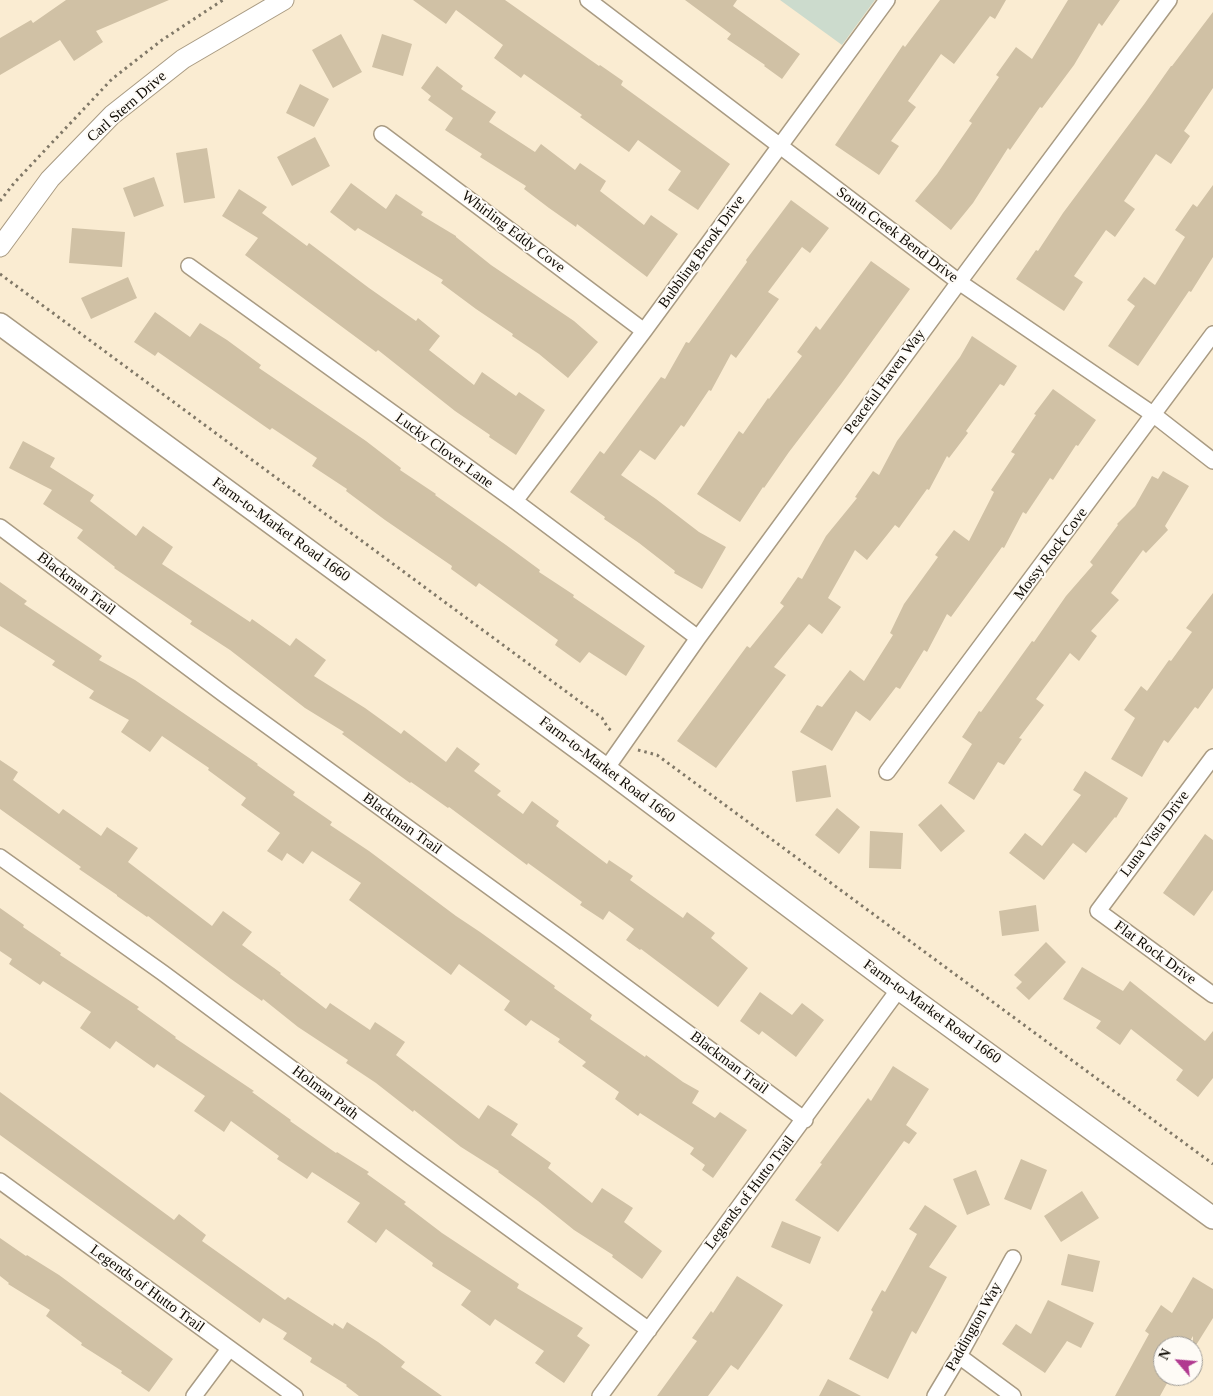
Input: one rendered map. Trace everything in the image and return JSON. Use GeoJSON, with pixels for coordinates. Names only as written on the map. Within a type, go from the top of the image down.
{"type":"FeatureCollection","features":[{"type":"Feature","properties":{"kind":"main road","name":"Farm-to-Market Road 1660"},"geometry":{"type":"LineString","coordinates":[[0,324],[606,769],[899,989],[1213,1218]]}},
{"type":"Feature","properties":{"kind":"street","name":"Carl Stern Drive"},"geometry":{"type":"LineString","coordinates":[[0,247],[50,179],[112,115],[183,59],[284,0]]}},
{"type":"Feature","properties":{"kind":"street","name":"South Creek Bend Drive"},"geometry":{"type":"LineString","coordinates":[[588,0],[958,282],[1154,415],[1213,461]]}},
{"type":"Feature","properties":{"kind":"street","name":"Bubbling Brook Drive"},"geometry":{"type":"LineString","coordinates":[[515,501],[644,331],[887,0]]}},
{"type":"Feature","properties":{"kind":"street","name":"Peaceful Haven Way"},"geometry":{"type":"LineString","coordinates":[[606,769],[698,638],[958,282],[1169,0]]}},
{"type":"Feature","properties":{"kind":"street","name":"Whirling Eddy Cove"},"geometry":{"type":"LineString","coordinates":[[382,134],[644,331]]}},
{"type":"Feature","properties":{"kind":"street","name":"Lucky Clover Lane"},"geometry":{"type":"LineString","coordinates":[[189,266],[515,501],[698,638]]}},
{"type":"Feature","properties":{"kind":"street","name":"Mossy Rock Cove"},"geometry":{"type":"LineString","coordinates":[[887,772],[1213,334]]}},
{"type":"Feature","properties":{"kind":"street","name":"Blackman Trail"},"geometry":{"type":"LineString","coordinates":[[0,528],[224,695],[564,941],[805,1120]]}},
{"type":"Feature","properties":{"kind":"street","name":"Luna Vista Drive"},"geometry":{"type":"LineString","coordinates":[[1098,911],[1213,757]]}},
{"type":"Feature","properties":{"kind":"street","name":"Holman Path"},"geometry":{"type":"LineString","coordinates":[[0,857],[163,973],[649,1330]]}},
{"type":"Feature","properties":{"kind":"street","name":"Flat Rock Drive"},"geometry":{"type":"LineString","coordinates":[[1098,911],[1213,995]]}},
{"type":"Feature","properties":{"kind":"street","name":"Legends of Hutto Trail"},"geometry":{"type":"LineString","coordinates":[[600,1396],[805,1120],[899,989]]}},
{"type":"Feature","properties":{"kind":"street","name":"Legends of Hutto Trail"},"geometry":{"type":"LineString","coordinates":[[0,1180],[295,1396]]}},
{"type":"Feature","properties":{"kind":"street","name":"Paddington Way"},"geometry":{"type":"LineString","coordinates":[[935,1396],[1013,1258]]}},
{"type":"Feature","properties":{"kind":"street"},"geometry":{"type":"LineString","coordinates":[[194,1396],[229,1349]]}},
{"type":"Feature","properties":{"kind":"street"},"geometry":{"type":"LineString","coordinates":[[959,1356],[1013,1396]]}},
{"type":"Feature","properties":{"kind":"path"},"geometry":{"type":"LineString","coordinates":[[0,201],[15,182],[112,79],[162,40],[223,0]]}},
{"type":"Feature","properties":{"kind":"path"},"geometry":{"type":"LineString","coordinates":[[0,274],[602,718],[608,728]]}},
{"type":"Feature","properties":{"kind":"path"},"geometry":{"type":"LineString","coordinates":[[639,751],[657,755],[1213,1164]]}},
{"type":"Feature","properties":{"kind":"green space"},"geometry":{"type":"Polygon","coordinates":[[[780,0],[875,0],[842,45],[780,0]]]}},
{"type":"Feature","properties":{"kind":"building"},"geometry":{"type":"Polygon","coordinates":[[[66,0],[169,0],[96,31],[103,42],[74,61],[60,40],[0,75],[0,38],[31,20],[33,23],[66,0]]]}},
{"type":"Feature","properties":{"kind":"building"},"geometry":{"type":"Polygon","coordinates":[[[413,0],[505,0],[623,81],[621,85],[730,164],[698,210],[668,190],[681,171],[638,140],[629,152],[580,117],[582,115],[524,74],[521,78],[494,58],[503,45],[456,10],[446,24],[413,0]]]}},
{"type":"Feature","properties":{"kind":"building"},"geometry":{"type":"Polygon","coordinates":[[[685,0],[737,0],[733,6],[800,54],[782,79],[727,39],[731,34],[685,0]]]}},
{"type":"Feature","properties":{"kind":"building"},"geometry":{"type":"Polygon","coordinates":[[[940,0],[1006,0],[995,19],[990,16],[954,64],[941,54],[908,101],[916,107],[891,141],[899,146],[879,175],[835,145],[903,45],[905,47],[940,0]]]}},
{"type":"Feature","properties":{"kind":"building"},"geometry":{"type":"Polygon","coordinates":[[[1068,0],[1120,0],[1102,26],[1099,23],[1074,65],[1042,108],[1040,107],[1010,150],[1008,148],[973,203],[951,230],[915,201],[937,174],[972,123],[969,121],[999,77],[996,75],[1016,47],[1032,59],[1068,0]]]}},
{"type":"Feature","properties":{"kind":"building"},"geometry":{"type":"Polygon","coordinates":[[[1213,12],[1213,88],[1184,131],[1190,136],[1171,164],[1156,154],[1124,201],[1135,209],[1115,237],[1106,230],[1074,276],[1083,282],[1064,311],[1016,279],[1171,66],[1213,12]]]}},
{"type":"Feature","properties":{"kind":"building"},"geometry":{"type":"Polygon","coordinates":[[[341,34],[362,72],[333,88],[312,50],[341,34]]]}},
{"type":"Feature","properties":{"kind":"building"},"geometry":{"type":"Polygon","coordinates":[[[382,34],[412,44],[403,76],[372,67],[382,34]]]}},
{"type":"Feature","properties":{"kind":"building"},"geometry":{"type":"Polygon","coordinates":[[[437,66],[463,86],[461,89],[496,112],[489,122],[535,152],[541,144],[575,170],[580,163],[606,181],[600,191],[644,225],[651,215],[678,234],[647,277],[577,224],[576,227],[549,208],[524,189],[526,186],[480,157],[482,154],[445,130],[453,118],[428,100],[431,96],[421,88],[437,66]]]}},
{"type":"Feature","properties":{"kind":"building"},"geometry":{"type":"Polygon","coordinates":[[[300,84],[329,99],[314,127],[286,113],[300,84]]]}},
{"type":"Feature","properties":{"kind":"building"},"geometry":{"type":"Polygon","coordinates":[[[315,137],[330,166],[292,186],[277,157],[315,137]]]}},
{"type":"Feature","properties":{"kind":"building"},"geometry":{"type":"Polygon","coordinates":[[[207,148],[215,198],[184,203],[176,153],[207,148]]]}},
{"type":"Feature","properties":{"kind":"building"},"geometry":{"type":"Polygon","coordinates":[[[154,177],[164,206],[134,217],[123,188],[154,177]]]}},
{"type":"Feature","properties":{"kind":"building"},"geometry":{"type":"Polygon","coordinates":[[[351,183],[386,209],[396,194],[423,212],[421,215],[456,236],[491,265],[574,321],[598,342],[568,378],[539,354],[512,336],[513,334],[441,283],[443,280],[358,228],[355,231],[330,212],[351,183]]]}},
{"type":"Feature","properties":{"kind":"building"},"geometry":{"type":"Polygon","coordinates":[[[1213,185],[1213,257],[1191,292],[1189,291],[1138,366],[1108,346],[1135,306],[1127,300],[1144,277],[1155,285],[1185,237],[1175,230],[1193,204],[1197,207],[1213,185]]]}},
{"type":"Feature","properties":{"kind":"building"},"geometry":{"type":"Polygon","coordinates":[[[239,189],[267,207],[262,213],[307,246],[309,243],[369,288],[416,321],[418,318],[440,336],[429,350],[474,385],[482,372],[516,396],[519,392],[545,410],[516,455],[489,437],[490,435],[455,411],[378,350],[376,352],[245,255],[258,238],[222,216],[239,189]]]}},
{"type":"Feature","properties":{"kind":"building"},"geometry":{"type":"Polygon","coordinates":[[[791,200],[829,228],[810,253],[802,247],[768,292],[779,299],[736,358],[731,354],[711,391],[709,390],[684,427],[681,425],[655,460],[640,450],[621,475],[699,532],[726,547],[702,589],[674,573],[675,571],[570,492],[600,451],[604,454],[661,377],[665,379],[686,342],[689,343],[747,262],[746,260],[791,200]]]}},
{"type":"Feature","properties":{"kind":"building"},"geometry":{"type":"Polygon","coordinates":[[[72,228],[125,232],[122,267],[69,263],[72,228]]]}},
{"type":"Feature","properties":{"kind":"building"},"geometry":{"type":"Polygon","coordinates":[[[871,261],[910,289],[763,487],[740,522],[697,494],[739,431],[743,434],[768,398],[802,356],[797,352],[816,326],[820,330],[871,261]]]}},
{"type":"Feature","properties":{"kind":"building"},"geometry":{"type":"Polygon","coordinates":[[[128,277],[137,298],[91,319],[81,298],[128,277]]]}},
{"type":"Feature","properties":{"kind":"building"},"geometry":{"type":"Polygon","coordinates":[[[155,312],[190,337],[200,323],[227,340],[261,365],[259,368],[366,441],[401,468],[400,470],[506,545],[540,570],[539,572],[574,595],[573,597],[645,646],[626,676],[589,652],[580,663],[555,645],[558,640],[479,583],[476,587],[451,569],[452,566],[385,520],[346,491],[347,489],[312,466],[317,458],[272,428],[270,430],[158,352],[155,356],[134,342],[155,312]]]}},
{"type":"Feature","properties":{"kind":"building"},"geometry":{"type":"Polygon","coordinates":[[[972,336],[1017,366],[1004,386],[1000,384],[949,458],[947,456],[929,490],[927,489],[899,528],[895,525],[867,560],[855,550],[828,598],[841,607],[822,634],[809,624],[774,667],[786,675],[716,768],[677,741],[747,646],[750,648],[784,606],[780,603],[798,577],[802,579],[826,536],[857,498],[855,497],[873,471],[879,475],[897,441],[960,357],[972,336]]]}},
{"type":"Feature","properties":{"kind":"building"},"geometry":{"type":"Polygon","coordinates":[[[1053,389],[1096,420],[1078,446],[1076,445],[1053,480],[1050,478],[1026,514],[1023,512],[1004,548],[1002,547],[951,617],[947,614],[927,652],[924,650],[900,689],[896,687],[870,721],[856,711],[832,751],[800,732],[817,705],[822,707],[850,670],[864,681],[893,635],[890,633],[904,604],[938,557],[935,555],[954,530],[969,541],[994,492],[991,490],[1015,454],[1011,452],[1036,415],[1034,414],[1053,389]]]}},
{"type":"Feature","properties":{"kind":"building"},"geometry":{"type":"Polygon","coordinates":[[[23,441],[55,458],[50,467],[94,495],[90,501],[136,536],[143,526],[173,547],[162,564],[250,622],[252,619],[290,646],[296,638],[326,660],[314,676],[365,708],[401,734],[404,730],[446,762],[457,747],[480,764],[474,771],[501,791],[497,795],[523,814],[532,801],[559,821],[556,826],[607,864],[609,860],[633,876],[630,880],[683,918],[687,912],[715,933],[711,938],[748,968],[718,1007],[641,949],[626,940],[634,929],[609,911],[603,920],[580,905],[582,902],[528,863],[527,865],[449,807],[410,783],[342,734],[344,732],[305,708],[230,650],[190,624],[192,621],[114,568],[77,538],[83,530],[43,504],[52,490],[9,468],[23,441]]]}},
{"type":"Feature","properties":{"kind":"building"},"geometry":{"type":"Polygon","coordinates":[[[1163,471],[1189,486],[1165,526],[1168,530],[1146,553],[1143,550],[1111,593],[1119,600],[1091,631],[1097,636],[1079,661],[1070,653],[1036,699],[1044,705],[1019,738],[1022,739],[1004,765],[998,762],[974,800],[948,783],[972,744],[962,737],[979,711],[981,712],[1032,641],[1034,642],[1066,596],[1093,565],[1090,562],[1117,524],[1135,506],[1152,476],[1158,479],[1163,471]]]}},
{"type":"Feature","properties":{"kind":"building"},"geometry":{"type":"Polygon","coordinates":[[[0,582],[27,601],[24,604],[102,656],[99,660],[135,680],[258,764],[295,792],[293,795],[332,822],[330,825],[369,851],[456,916],[555,986],[554,988],[592,1015],[590,1019],[699,1091],[692,1103],[715,1118],[720,1112],[747,1130],[713,1178],[702,1170],[705,1165],[690,1154],[694,1148],[640,1113],[638,1116],[615,1099],[619,1092],[582,1066],[586,1062],[558,1042],[560,1039],[531,1020],[526,1026],[504,1010],[510,1001],[459,964],[451,975],[349,900],[361,883],[312,851],[303,864],[287,853],[282,861],[267,851],[280,833],[241,805],[246,798],[208,770],[209,768],[162,736],[150,752],[121,732],[129,720],[89,698],[94,691],[52,665],[55,661],[0,626],[0,582]]]}},
{"type":"Feature","properties":{"kind":"building"},"geometry":{"type":"Polygon","coordinates":[[[1213,593],[1213,688],[1198,709],[1195,707],[1168,743],[1164,740],[1142,777],[1111,759],[1135,718],[1124,710],[1141,686],[1147,691],[1169,660],[1171,661],[1192,632],[1186,628],[1213,593]]]}},
{"type":"Feature","properties":{"kind":"building"},"geometry":{"type":"Polygon","coordinates":[[[0,760],[18,772],[13,780],[59,814],[63,809],[101,836],[107,827],[138,848],[128,862],[212,926],[223,911],[252,932],[242,945],[326,1009],[330,1003],[370,1030],[375,1022],[405,1042],[396,1055],[479,1119],[488,1105],[518,1124],[511,1135],[551,1163],[548,1168],[592,1203],[602,1188],[633,1208],[624,1222],[662,1251],[642,1279],[612,1257],[613,1255],[574,1230],[499,1171],[461,1147],[414,1110],[413,1112],[376,1083],[346,1063],[348,1060],[298,1027],[263,999],[262,1001],[231,979],[148,916],[79,869],[81,867],[0,809],[0,760]]]}},
{"type":"Feature","properties":{"kind":"building"},"geometry":{"type":"Polygon","coordinates":[[[826,765],[831,797],[796,802],[792,771],[826,765]]]}},
{"type":"Feature","properties":{"kind":"building"},"geometry":{"type":"Polygon","coordinates":[[[1085,771],[1128,798],[1116,818],[1086,853],[1073,843],[1044,880],[1009,853],[1025,833],[1042,846],[1081,795],[1073,790],[1085,771]]]}},
{"type":"Feature","properties":{"kind":"building"},"geometry":{"type":"Polygon","coordinates":[[[941,804],[965,831],[941,852],[918,825],[941,804]]]}},
{"type":"Feature","properties":{"kind":"building"},"geometry":{"type":"Polygon","coordinates":[[[837,808],[860,827],[839,854],[815,835],[837,808]]]}},
{"type":"Feature","properties":{"kind":"building"},"geometry":{"type":"Polygon","coordinates":[[[870,831],[903,833],[901,869],[869,868],[870,831]]]}},
{"type":"Feature","properties":{"kind":"building"},"geometry":{"type":"Polygon","coordinates":[[[1205,834],[1213,840],[1213,890],[1194,916],[1163,893],[1205,834]]]}},
{"type":"Feature","properties":{"kind":"building"},"geometry":{"type":"Polygon","coordinates":[[[1036,905],[1039,931],[1002,936],[999,911],[1036,905]]]}},
{"type":"Feature","properties":{"kind":"building"},"geometry":{"type":"Polygon","coordinates":[[[0,908],[24,925],[23,927],[61,953],[60,955],[139,1007],[137,1009],[175,1038],[254,1091],[252,1092],[290,1121],[336,1153],[369,1172],[367,1174],[406,1202],[404,1204],[442,1233],[519,1284],[517,1288],[583,1328],[577,1336],[590,1345],[564,1383],[535,1363],[544,1351],[495,1319],[490,1326],[461,1305],[471,1291],[432,1266],[433,1263],[386,1229],[376,1243],[347,1222],[360,1203],[312,1172],[307,1179],[277,1159],[279,1156],[231,1121],[224,1132],[194,1111],[205,1096],[157,1064],[154,1068],[116,1041],[110,1049],[80,1028],[91,1012],[43,981],[40,985],[9,964],[12,959],[0,951],[0,908]]]}},
{"type":"Feature","properties":{"kind":"building"},"geometry":{"type":"Polygon","coordinates":[[[1046,942],[1066,962],[1029,1000],[1016,988],[1022,982],[1014,975],[1046,942]]]}},
{"type":"Feature","properties":{"kind":"building"},"geometry":{"type":"Polygon","coordinates":[[[1082,967],[1123,991],[1130,981],[1205,1041],[1213,1031],[1213,1078],[1198,1097],[1176,1080],[1183,1070],[1131,1029],[1120,1045],[1096,1028],[1101,1021],[1063,999],[1082,967]]]}},
{"type":"Feature","properties":{"kind":"building"},"geometry":{"type":"Polygon","coordinates":[[[760,992],[792,1015],[802,1003],[824,1020],[796,1057],[762,1031],[759,1035],[740,1021],[760,992]]]}},
{"type":"Feature","properties":{"kind":"building"},"geometry":{"type":"Polygon","coordinates":[[[893,1066],[929,1089],[906,1125],[917,1133],[909,1144],[904,1141],[838,1232],[795,1200],[868,1098],[871,1101],[893,1066]]]}},
{"type":"Feature","properties":{"kind":"building"},"geometry":{"type":"Polygon","coordinates":[[[0,1092],[174,1220],[179,1214],[206,1235],[202,1241],[285,1300],[288,1297],[333,1326],[334,1323],[343,1329],[347,1322],[405,1362],[401,1367],[442,1396],[359,1396],[347,1385],[310,1362],[312,1358],[283,1339],[287,1333],[263,1318],[260,1323],[0,1135],[0,1092]]]}},
{"type":"Feature","properties":{"kind":"building"},"geometry":{"type":"Polygon","coordinates":[[[1021,1159],[1047,1170],[1031,1210],[1004,1199],[1021,1159]]]}},
{"type":"Feature","properties":{"kind":"building"},"geometry":{"type":"Polygon","coordinates":[[[976,1170],[990,1205],[967,1215],[953,1179],[976,1170]]]}},
{"type":"Feature","properties":{"kind":"building"},"geometry":{"type":"Polygon","coordinates":[[[1082,1191],[1099,1218],[1061,1242],[1044,1216],[1082,1191]]]}},
{"type":"Feature","properties":{"kind":"building"},"geometry":{"type":"Polygon","coordinates":[[[925,1205],[957,1226],[929,1267],[947,1277],[916,1334],[912,1331],[888,1379],[849,1359],[873,1312],[871,1310],[882,1290],[885,1292],[917,1234],[909,1229],[925,1205]]]}},
{"type":"Feature","properties":{"kind":"building"},"geometry":{"type":"Polygon","coordinates":[[[782,1221],[821,1237],[810,1264],[771,1247],[782,1221]]]}},
{"type":"Feature","properties":{"kind":"building"},"geometry":{"type":"Polygon","coordinates":[[[0,1238],[59,1275],[173,1359],[149,1392],[121,1373],[122,1371],[81,1345],[82,1343],[46,1316],[50,1310],[8,1284],[0,1276],[0,1238]]]}},
{"type":"Feature","properties":{"kind":"building"},"geometry":{"type":"Polygon","coordinates":[[[1068,1254],[1100,1261],[1093,1292],[1061,1285],[1068,1254]]]}},
{"type":"Feature","properties":{"kind":"building"},"geometry":{"type":"Polygon","coordinates":[[[737,1276],[783,1305],[738,1370],[731,1365],[708,1396],[657,1396],[697,1341],[692,1338],[711,1311],[713,1313],[737,1276]]]}},
{"type":"Feature","properties":{"kind":"building"},"geometry":{"type":"Polygon","coordinates":[[[1193,1277],[1213,1289],[1213,1318],[1202,1336],[1153,1336],[1153,1386],[1166,1386],[1160,1396],[1115,1396],[1149,1334],[1145,1331],[1161,1305],[1172,1313],[1193,1277]]]}},
{"type":"Feature","properties":{"kind":"building"},"geometry":{"type":"Polygon","coordinates":[[[1048,1300],[1094,1323],[1081,1348],[1067,1341],[1045,1373],[1002,1344],[1016,1324],[1031,1334],[1048,1300]]]}},
{"type":"Feature","properties":{"kind":"building"},"geometry":{"type":"Polygon","coordinates":[[[828,1379],[861,1396],[819,1396],[828,1379]]]}}]}
